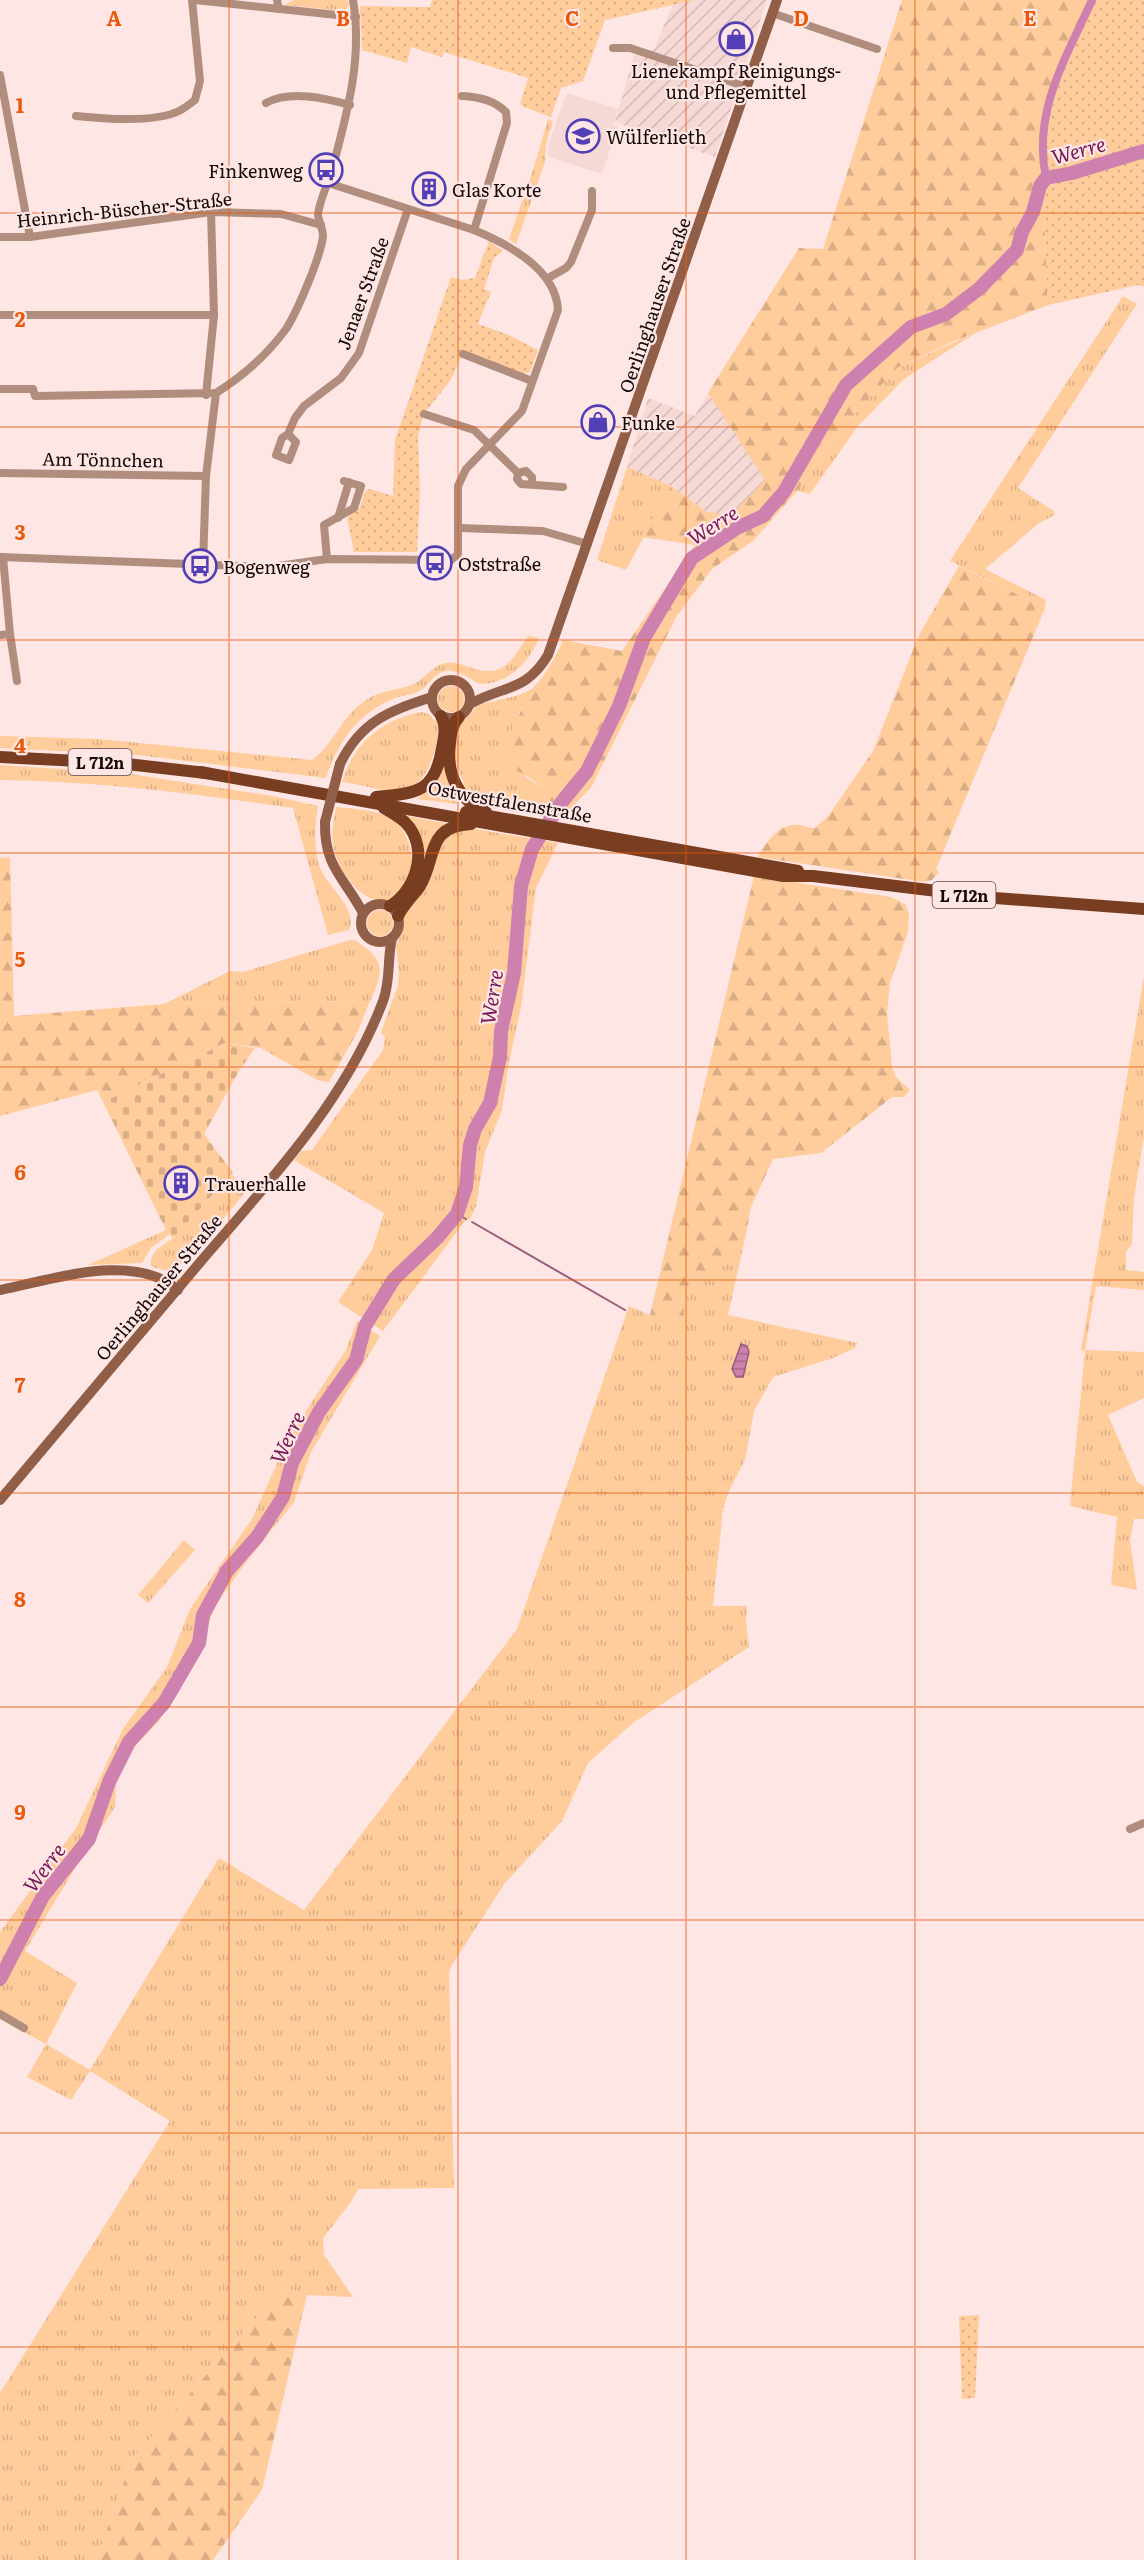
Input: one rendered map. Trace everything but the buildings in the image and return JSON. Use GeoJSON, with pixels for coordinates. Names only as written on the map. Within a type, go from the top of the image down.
{"type":"FeatureCollection","features":[{"type":"Feature","properties":{"kind":"main road","name":"Oerlinghauser Straße"},"geometry":{"type":"LineString","coordinates":[[470,704],[491,693],[525,682],[542,665],[557,634],[777,0]]}},
{"type":"Feature","properties":{"kind":"main road"},"geometry":{"type":"LineString","coordinates":[[363,913],[352,893],[341,881],[331,862],[326,843],[325,822],[340,764],[357,735],[372,721],[390,712],[432,697],[441,683],[451,680],[462,683],[469,691],[470,704],[464,714],[459,717],[447,718],[438,712],[411,705]]}},
{"type":"Feature","properties":{"kind":"main road","name":"Oerlinghauser Straße"},"geometry":{"type":"LineString","coordinates":[[469,691],[491,693]]}},
{"type":"Feature","properties":{"kind":"main road"},"geometry":{"type":"LineString","coordinates":[[432,697],[438,712]]}},
{"type":"Feature","properties":{"kind":"main road","name":"L 712n"},"geometry":{"type":"LineString","coordinates":[[375,800],[411,793],[428,785],[435,777],[440,763],[445,727],[438,712]]}},
{"type":"Feature","properties":{"kind":"main road","name":"L 712n"},"geometry":{"type":"LineString","coordinates":[[459,717],[452,730],[449,750],[448,763],[452,778],[459,792],[475,807],[500,821]]}},
{"type":"Feature","properties":{"kind":"main road","name":"Ostwestfalenstraße"},"geometry":{"type":"LineString","coordinates":[[0,757],[118,763],[200,772],[500,821],[813,876],[995,898],[1144,909]]}},
{"type":"Feature","properties":{"kind":"main road","name":"L 712n"},"geometry":{"type":"LineString","coordinates":[[375,800],[401,818],[414,836],[417,849],[417,872],[394,911]]}},
{"type":"Feature","properties":{"kind":"main road","name":"L 712n"},"geometry":{"type":"LineString","coordinates":[[394,911],[420,885],[438,837],[458,825],[500,821]]}},
{"type":"Feature","properties":{"kind":"main road"},"geometry":{"type":"LineString","coordinates":[[352,893],[372,905]]}},
{"type":"Feature","properties":{"kind":"main road"},"geometry":{"type":"LineString","coordinates":[[378,903],[394,911],[399,926],[392,938],[377,942],[368,939],[362,932],[363,913],[372,905],[378,903]]}},
{"type":"Feature","properties":{"kind":"main road","name":"Oerlinghauser Straße"},"geometry":{"type":"LineString","coordinates":[[0,1500],[298,1144],[335,1092],[364,1041],[383,1001],[389,980],[392,938]]}},
{"type":"Feature","properties":{"kind":"main road"},"geometry":{"type":"LineString","coordinates":[[377,942],[389,961]]}},
{"type":"Feature","properties":{"kind":"main road"},"geometry":{"type":"LineString","coordinates":[[0,1290],[104,1270],[123,1269],[152,1274],[178,1290]]}},
{"type":"Feature","properties":{"kind":"street"},"geometry":{"type":"LineString","coordinates":[[76,116],[108,119],[153,116],[177,112],[195,100],[200,81],[194,0],[356,17]]}},
{"type":"Feature","properties":{"kind":"street"},"geometry":{"type":"LineString","coordinates":[[276,0],[279,9]]}},
{"type":"Feature","properties":{"kind":"street"},"geometry":{"type":"LineString","coordinates":[[0,389],[33,390],[35,396],[206,395],[216,393],[240,378],[287,328],[313,268],[323,235],[318,215],[350,105],[355,68],[356,17],[353,0]]}},
{"type":"Feature","properties":{"kind":"street"},"geometry":{"type":"LineString","coordinates":[[772,13],[877,49]]}},
{"type":"Feature","properties":{"kind":"street"},"geometry":{"type":"LineString","coordinates":[[613,48],[630,48],[747,87]]}},
{"type":"Feature","properties":{"kind":"street"},"geometry":{"type":"LineString","coordinates":[[0,75],[30,237]]}},
{"type":"Feature","properties":{"kind":"street"},"geometry":{"type":"LineString","coordinates":[[462,96],[476,97],[498,104],[506,112],[507,123],[474,230]]}},
{"type":"Feature","properties":{"kind":"street"},"geometry":{"type":"LineString","coordinates":[[266,103],[275,98],[296,97],[328,99],[350,105]]}},
{"type":"Feature","properties":{"kind":"street"},"geometry":{"type":"LineString","coordinates":[[0,132],[9,131]]}},
{"type":"Feature","properties":{"kind":"street"},"geometry":{"type":"LineString","coordinates":[[17,681],[1,557],[271,567],[327,559],[451,560],[458,554],[460,478],[522,411],[558,310],[558,300],[548,278],[509,246],[474,230],[328,183]]}},
{"type":"Feature","properties":{"kind":"street"},"geometry":{"type":"LineString","coordinates":[[548,278],[566,268],[571,262],[592,210],[592,191]]}},
{"type":"Feature","properties":{"kind":"street","name":"Jenaer Straße"},"geometry":{"type":"LineString","coordinates":[[288,434],[295,417],[304,406],[341,378],[359,353],[408,209]]}},
{"type":"Feature","properties":{"kind":"street"},"geometry":{"type":"LineString","coordinates":[[206,395],[214,315],[211,212]]}},
{"type":"Feature","properties":{"kind":"street","name":"Heinrich-Büscher-Straße"},"geometry":{"type":"LineString","coordinates":[[0,237],[30,237],[211,212],[281,214],[321,225]]}},
{"type":"Feature","properties":{"kind":"street"},"geometry":{"type":"LineString","coordinates":[[0,315],[214,315]]}},
{"type":"Feature","properties":{"kind":"street"},"geometry":{"type":"LineString","coordinates":[[463,354],[532,381]]}},
{"type":"Feature","properties":{"kind":"street"},"geometry":{"type":"LineString","coordinates":[[203,564],[206,476],[216,393]]}},
{"type":"Feature","properties":{"kind":"street"},"geometry":{"type":"LineString","coordinates":[[424,414],[474,430],[518,473],[517,479],[520,484],[563,487]]}},
{"type":"Feature","properties":{"kind":"street","name":"Am Tönnchen"},"geometry":{"type":"LineString","coordinates":[[0,473],[206,476]]}},
{"type":"Feature","properties":{"kind":"street"},"geometry":{"type":"LineString","coordinates":[[327,559],[324,525],[338,518],[354,508],[361,486],[346,481],[338,518]]}},
{"type":"Feature","properties":{"kind":"street"},"geometry":{"type":"LineString","coordinates":[[459,528],[543,531],[588,544]]}},
{"type":"Feature","properties":{"kind":"street"},"geometry":{"type":"LineString","coordinates":[[0,635],[10,634]]}},
{"type":"Feature","properties":{"kind":"street"},"geometry":{"type":"LineString","coordinates":[[1130,1829],[1144,1823]]}},
{"type":"Feature","properties":{"kind":"street"},"geometry":{"type":"LineString","coordinates":[[0,2014],[24,2028]]}},
{"type":"Feature","properties":{"kind":"shaded area"},"geometry":{"type":"Polygon","coordinates":[[[695,0],[767,0],[715,157],[615,122],[634,56],[654,49],[673,4],[695,0]]]}},
{"type":"Feature","properties":{"kind":"shaded area","name":"Wülferlieth"},"geometry":{"type":"Polygon","coordinates":[[[567,93],[618,109],[613,124],[618,126],[602,174],[548,157],[548,145],[567,93]]]}},
{"type":"Feature","properties":{"kind":"shaded area"},"geometry":{"type":"Polygon","coordinates":[[[708,393],[766,480],[730,517],[705,511],[671,486],[627,467],[648,398],[695,416],[708,393]]]}},
{"type":"Feature","properties":{"kind":"shaded area"},"geometry":{"type":"Polygon","coordinates":[[[741,1344],[747,1346],[749,1352],[743,1377],[736,1377],[732,1369],[741,1344]]]}},
{"type":"Feature","properties":{"kind":"green space"},"geometry":{"type":"Polygon","coordinates":[[[294,0],[348,0],[349,5],[345,11],[284,5],[294,0]]]}},
{"type":"Feature","properties":{"kind":"green space"},"geometry":{"type":"Polygon","coordinates":[[[432,0],[695,0],[605,20],[583,81],[561,88],[551,117],[520,104],[528,78],[444,52],[442,57],[411,47],[407,63],[362,50],[360,6],[430,7],[432,0]]]}},
{"type":"Feature","properties":{"kind":"green space"},"geometry":{"type":"Polygon","coordinates":[[[902,0],[1093,0],[1055,94],[1042,170],[1048,305],[952,342],[897,368],[833,439],[797,491],[754,540],[712,569],[676,617],[592,786],[561,819],[545,816],[547,797],[538,784],[507,764],[507,747],[518,716],[563,640],[622,651],[695,545],[642,537],[671,486],[705,511],[730,516],[765,480],[708,393],[799,248],[823,249],[902,0]]]}},
{"type":"Feature","properties":{"kind":"green space"},"geometry":{"type":"Polygon","coordinates":[[[1093,0],[1144,0],[1144,287],[1138,285],[1048,305],[1042,170],[1055,94],[1093,0]]]}},
{"type":"Feature","properties":{"kind":"green space"},"geometry":{"type":"Polygon","coordinates":[[[548,119],[553,121],[546,144],[545,162],[516,244],[509,239],[548,119]]]}},
{"type":"Feature","properties":{"kind":"green space"},"geometry":{"type":"Polygon","coordinates":[[[489,241],[503,251],[494,258],[484,289],[491,292],[478,324],[509,335],[538,350],[530,372],[521,374],[464,351],[450,381],[423,415],[418,437],[420,492],[417,552],[354,552],[347,518],[360,507],[365,491],[370,489],[393,496],[395,440],[451,277],[461,280],[475,278],[489,241]]]}},
{"type":"Feature","properties":{"kind":"green space"},"geometry":{"type":"Polygon","coordinates":[[[1123,296],[1137,304],[1018,488],[1054,511],[1055,515],[1039,523],[985,569],[1046,600],[1045,608],[950,561],[1123,296]]]}},
{"type":"Feature","properties":{"kind":"green space"},"geometry":{"type":"Polygon","coordinates":[[[977,332],[904,379],[858,426],[810,494],[797,491],[833,439],[897,368],[977,332]]]}},
{"type":"Feature","properties":{"kind":"green space"},"geometry":{"type":"Polygon","coordinates":[[[627,467],[671,486],[626,570],[597,560],[627,467]]]}},
{"type":"Feature","properties":{"kind":"green space"},"geometry":{"type":"Polygon","coordinates":[[[959,566],[1045,608],[936,869],[939,872],[932,880],[924,882],[758,857],[765,845],[780,830],[793,825],[815,828],[829,815],[873,751],[919,635],[959,566]]]}},
{"type":"Feature","properties":{"kind":"green space"},"geometry":{"type":"Polygon","coordinates":[[[528,636],[539,638],[529,656],[509,676],[491,683],[480,684],[460,673],[446,671],[438,674],[420,691],[380,705],[350,731],[336,753],[326,778],[138,755],[0,748],[0,736],[99,739],[312,760],[327,746],[352,712],[371,697],[414,684],[434,668],[445,663],[455,663],[483,671],[499,669],[512,659],[528,636]]]}},
{"type":"Feature","properties":{"kind":"green space"},"geometry":{"type":"Polygon","coordinates":[[[551,668],[518,714],[525,777],[546,792],[548,803],[545,817],[480,803],[468,793],[455,762],[455,736],[461,722],[478,705],[519,695],[532,689],[551,668]]]}},
{"type":"Feature","properties":{"kind":"green space"},"geometry":{"type":"Polygon","coordinates":[[[451,686],[460,690],[464,699],[460,708],[451,712],[442,708],[438,699],[442,690],[451,686]]]}},
{"type":"Feature","properties":{"kind":"green space"},"geometry":{"type":"Polygon","coordinates":[[[421,712],[429,714],[439,725],[433,756],[424,776],[417,784],[398,791],[342,782],[354,756],[371,735],[393,721],[421,712]]]}},
{"type":"Feature","properties":{"kind":"green space"},"geometry":{"type":"Polygon","coordinates":[[[445,759],[450,788],[458,804],[417,799],[429,789],[445,759]]]}},
{"type":"Feature","properties":{"kind":"green space"},"geometry":{"type":"Polygon","coordinates":[[[0,765],[124,773],[273,796],[318,806],[315,834],[318,862],[321,871],[349,913],[351,921],[349,930],[328,935],[293,808],[184,793],[0,780],[0,765]]]}},
{"type":"Feature","properties":{"kind":"green space"},"geometry":{"type":"Polygon","coordinates":[[[336,807],[381,814],[394,821],[401,829],[411,850],[412,862],[407,885],[400,893],[390,899],[372,899],[363,894],[348,879],[333,847],[332,830],[336,807]]]}},
{"type":"Feature","properties":{"kind":"green space"},"geometry":{"type":"Polygon","coordinates":[[[407,816],[449,824],[432,841],[423,863],[407,816]]]}},
{"type":"Feature","properties":{"kind":"green space"},"geometry":{"type":"Polygon","coordinates":[[[469,828],[558,843],[536,888],[521,1007],[509,1062],[502,1110],[485,1152],[476,1206],[470,1219],[464,1222],[383,1331],[338,1302],[372,1250],[384,1213],[294,1160],[301,1151],[312,1150],[383,1050],[385,1038],[381,1032],[398,985],[396,945],[403,931],[404,915],[436,851],[447,836],[469,828]]]}},
{"type":"Feature","properties":{"kind":"green space"},"geometry":{"type":"Polygon","coordinates":[[[10,857],[14,1016],[164,1004],[370,1001],[358,1031],[329,1082],[317,1080],[261,1048],[225,1043],[103,1102],[97,1090],[0,1116],[0,858],[10,857]]]}},
{"type":"Feature","properties":{"kind":"green space"},"geometry":{"type":"Polygon","coordinates":[[[754,876],[891,897],[906,905],[909,915],[908,932],[890,983],[887,1013],[892,1067],[896,1077],[910,1090],[904,1097],[892,1097],[821,1153],[773,1159],[751,1207],[746,1234],[710,1267],[693,1287],[684,1306],[685,1320],[650,1315],[754,876]]]}},
{"type":"Feature","properties":{"kind":"green space"},"geometry":{"type":"Polygon","coordinates":[[[380,910],[389,914],[393,923],[389,932],[380,936],[371,932],[367,923],[371,914],[380,910]]]}},
{"type":"Feature","properties":{"kind":"green space"},"geometry":{"type":"Polygon","coordinates":[[[354,940],[371,952],[379,964],[379,977],[370,1001],[164,1004],[230,971],[243,972],[354,940]]]}},
{"type":"Feature","properties":{"kind":"green space"},"geometry":{"type":"Polygon","coordinates":[[[1144,976],[1144,1137],[1134,1198],[1132,1244],[1126,1252],[1126,1270],[1144,1272],[1144,1290],[1096,1286],[1085,1350],[1144,1352],[1144,1398],[1108,1415],[1137,1482],[1144,1486],[1144,1519],[1134,1519],[1130,1540],[1137,1590],[1111,1585],[1117,1517],[1070,1506],[1085,1351],[1081,1350],[1144,976]]]}},
{"type":"Feature","properties":{"kind":"green space"},"geometry":{"type":"Polygon","coordinates":[[[225,1043],[255,1048],[239,1071],[204,1134],[233,1173],[173,1238],[166,1230],[103,1102],[225,1043]]]}},
{"type":"Feature","properties":{"kind":"green space"},"geometry":{"type":"Polygon","coordinates":[[[232,1175],[249,1188],[195,1252],[171,1272],[152,1267],[150,1261],[156,1250],[173,1238],[232,1175]]]}},
{"type":"Feature","properties":{"kind":"green space"},"geometry":{"type":"Polygon","coordinates":[[[166,1230],[170,1234],[151,1248],[142,1263],[88,1265],[166,1230]]]}},
{"type":"Feature","properties":{"kind":"green space"},"geometry":{"type":"Polygon","coordinates":[[[746,1234],[728,1315],[857,1343],[855,1348],[833,1358],[773,1377],[754,1411],[745,1460],[729,1491],[723,1509],[713,1606],[747,1606],[749,1647],[633,1723],[588,1763],[562,1821],[505,1883],[452,1965],[449,1972],[454,2188],[358,2189],[351,2202],[323,2238],[324,2255],[353,2297],[307,2295],[283,2288],[132,2459],[96,2560],[0,2560],[0,2393],[170,2121],[90,2071],[71,2100],[27,2077],[46,2044],[90,2070],[219,1858],[304,1910],[517,1629],[629,1306],[650,1315],[685,1320],[684,1306],[693,1287],[720,1257],[746,1234]]]}},
{"type":"Feature","properties":{"kind":"green space"},"geometry":{"type":"Polygon","coordinates":[[[357,1321],[380,1336],[311,1452],[294,1502],[217,1603],[180,1686],[159,1721],[132,1749],[116,1782],[115,1807],[25,1951],[77,1983],[46,2044],[0,2019],[0,1932],[76,1828],[123,1729],[167,1667],[190,1609],[252,1519],[289,1437],[346,1350],[357,1321]]]}},
{"type":"Feature","properties":{"kind":"green space"},"geometry":{"type":"Polygon","coordinates":[[[184,1540],[195,1550],[148,1603],[138,1595],[184,1540]]]}},
{"type":"Feature","properties":{"kind":"green space"},"geometry":{"type":"Polygon","coordinates":[[[283,2288],[307,2295],[262,2490],[213,2560],[96,2560],[132,2459],[283,2288]]]}},
{"type":"Feature","properties":{"kind":"green space"},"geometry":{"type":"Polygon","coordinates":[[[979,2315],[975,2398],[962,2399],[959,2316],[979,2315]]]}},
{"type":"Feature","properties":{"kind":"waterway"},"geometry":{"type":"LineString","coordinates":[[1046,178],[1043,154],[1048,108],[1062,64],[1092,0]]}},
{"type":"Feature","properties":{"kind":"waterway","name":"Werre"},"geometry":{"type":"LineString","coordinates":[[0,1979],[43,1896],[89,1839],[109,1782],[129,1742],[164,1703],[199,1643],[203,1615],[227,1571],[257,1537],[283,1497],[292,1463],[319,1412],[356,1360],[365,1326],[394,1279],[437,1238],[457,1214],[466,1187],[470,1145],[475,1129],[490,1103],[500,1057],[501,1031],[514,973],[521,886],[532,849],[561,803],[587,771],[619,706],[644,638],[692,558],[737,528],[763,516],[784,492],[846,385],[911,327],[946,314],[980,288],[1017,250],[1022,232],[1033,212],[1040,186],[1046,178],[1072,173],[1144,151]]}},
{"type":"Feature","properties":{"kind":"waterway"},"geometry":{"type":"LineString","coordinates":[[457,1214],[466,1219]]}},
{"type":"Feature","properties":{"kind":"waterway"},"geometry":{"type":"LineString","coordinates":[[472,1222],[625,1310]]}},
{"type":"Feature","properties":{"kind":"place","name":"Lienekampf Reinigungs- und Pflegemittel"},"geometry":{"type":"Point","coordinates":[736,39]}},
{"type":"Feature","properties":{"kind":"place","name":"Wülferlieth"},"geometry":{"type":"Point","coordinates":[583,136]}},
{"type":"Feature","properties":{"kind":"place","name":"Finkenweg"},"geometry":{"type":"Point","coordinates":[326,170]}},
{"type":"Feature","properties":{"kind":"place","name":"Glas Korte"},"geometry":{"type":"Point","coordinates":[429,189]}},
{"type":"Feature","properties":{"kind":"place","name":"Funke"},"geometry":{"type":"Point","coordinates":[598,422]}},
{"type":"Feature","properties":{"kind":"place","name":"Oststraße"},"geometry":{"type":"Point","coordinates":[435,563]}},
{"type":"Feature","properties":{"kind":"place","name":"Bogenweg"},"geometry":{"type":"Point","coordinates":[200,566]}},
{"type":"Feature","properties":{"kind":"place","name":"Trauerhalle"},"geometry":{"type":"Point","coordinates":[181,1183]}}]}
